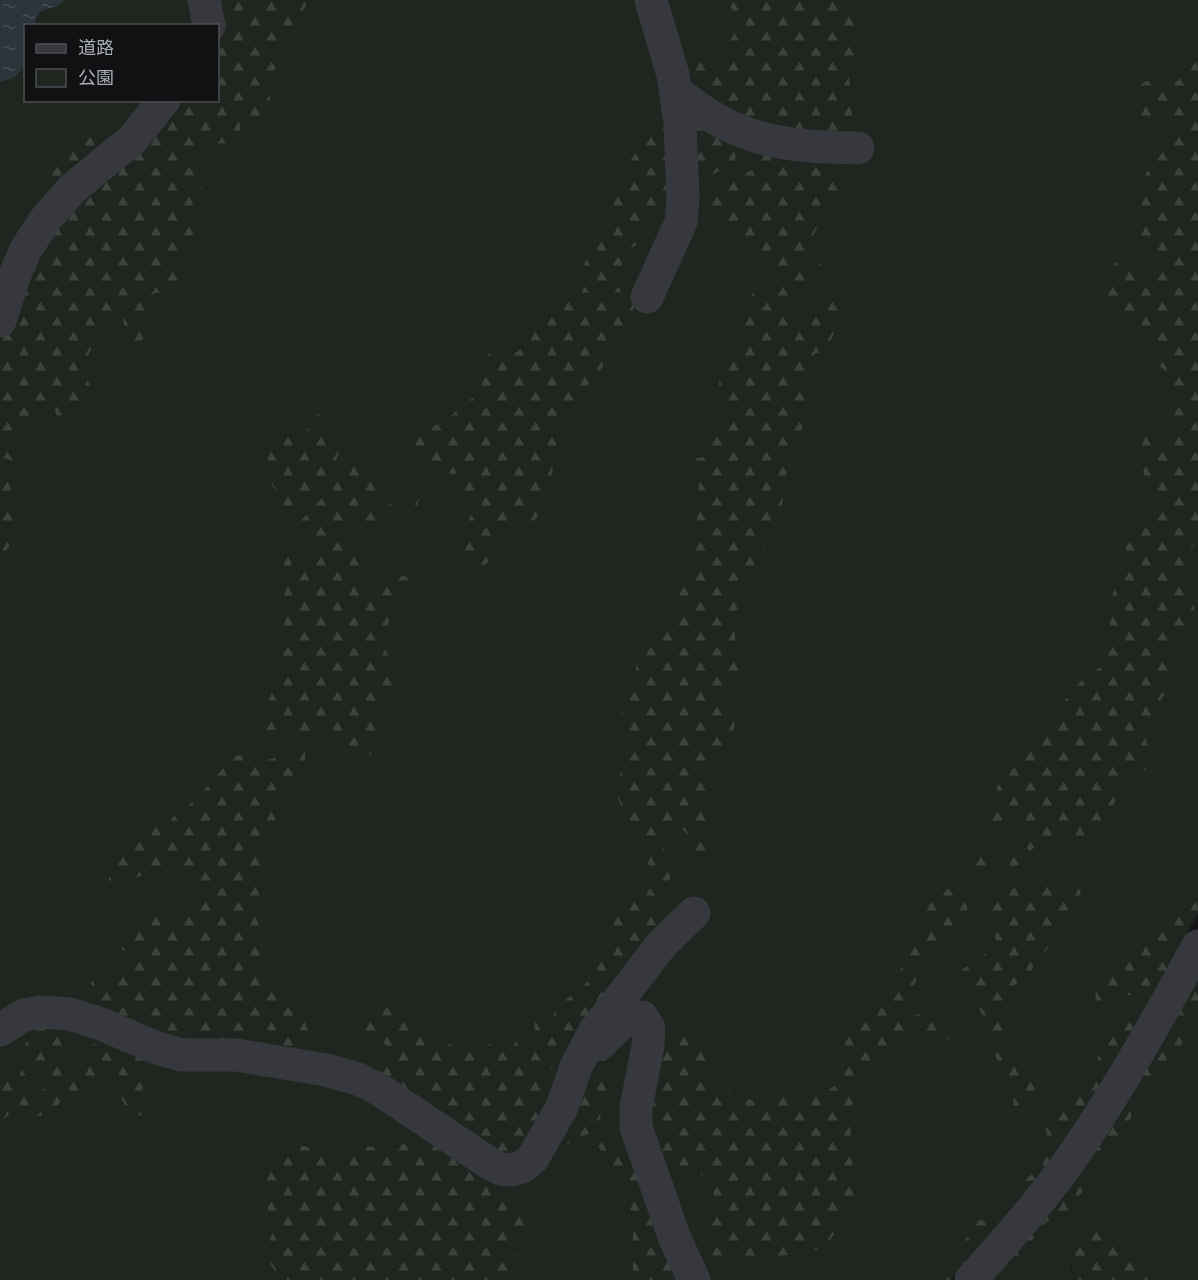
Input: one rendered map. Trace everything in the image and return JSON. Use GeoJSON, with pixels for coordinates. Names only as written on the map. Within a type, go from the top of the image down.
{"type":"FeatureCollection","features":[{"type":"Feature","properties":{"kind":"street"},"geometry":{"type":"LineString","coordinates":[[647,297],[681,222],[683,199],[682,155],[674,75],[651,0]]}},
{"type":"Feature","properties":{"kind":"street"},"geometry":{"type":"LineString","coordinates":[[675,90],[719,122],[765,140],[810,147],[858,148]]}},
{"type":"Feature","properties":{"kind":"street"},"geometry":{"type":"LineString","coordinates":[[0,321],[25,251],[45,220],[72,189],[133,139],[163,102]]}},
{"type":"Feature","properties":{"kind":"street"},"geometry":{"type":"LineString","coordinates":[[0,1030],[24,1015],[40,1012],[70,1014],[101,1024],[157,1048],[182,1054],[236,1055],[326,1070],[358,1079],[380,1090],[489,1163],[501,1169],[512,1170],[522,1167],[532,1158],[562,1107],[576,1067],[594,1032],[662,944],[694,913]]}},
{"type":"Feature","properties":{"kind":"street"},"geometry":{"type":"LineString","coordinates":[[971,1280],[1021,1223],[1076,1151],[1141,1049],[1198,946]]}},
{"type":"Feature","properties":{"kind":"street"},"geometry":{"type":"LineString","coordinates":[[576,1067],[621,1023],[632,1017],[642,1017],[649,1028],[648,1046],[636,1108],[636,1127],[675,1239],[694,1280]]}},
{"type":"Feature","properties":{"kind":"green space"},"geometry":{"type":"Polygon","coordinates":[[[0,0],[1198,0],[1198,913],[1067,1145],[950,1280],[687,1280],[598,1146],[624,1187],[633,1221],[633,1280],[509,1280],[525,1225],[501,1189],[482,1180],[460,1156],[411,1141],[386,1150],[363,1145],[345,1152],[327,1151],[264,1181],[258,1187],[272,1221],[274,1263],[281,1280],[0,1280],[0,0]]]}},
{"type":"Feature","properties":{"kind":"green space"},"geometry":{"type":"Polygon","coordinates":[[[232,0],[309,0],[290,33],[282,59],[266,82],[272,106],[264,118],[240,120],[243,153],[233,151],[227,143],[199,145],[195,159],[210,172],[202,189],[192,196],[193,208],[202,223],[176,253],[182,281],[176,292],[154,293],[147,303],[143,339],[134,345],[127,340],[122,314],[108,325],[95,342],[87,360],[86,377],[97,393],[85,411],[67,423],[58,418],[52,405],[29,433],[12,431],[3,440],[7,451],[19,453],[27,462],[21,465],[5,458],[0,462],[0,335],[36,253],[173,102],[219,102],[219,24],[216,24],[216,14],[232,0]]]}},
{"type":"Feature","properties":{"kind":"green space"},"geometry":{"type":"Polygon","coordinates":[[[729,0],[855,0],[859,29],[849,74],[853,128],[850,137],[796,137],[700,101],[681,69],[690,52],[697,51],[715,59],[721,57],[741,21],[732,11],[729,0]]]}},
{"type":"Feature","properties":{"kind":"green space"},"geometry":{"type":"Polygon","coordinates":[[[1198,42],[1198,538],[1185,562],[1194,598],[1194,617],[1190,633],[1174,643],[1171,684],[1143,728],[1148,748],[1146,770],[1126,782],[1097,834],[1074,839],[1043,840],[1029,852],[1016,824],[1008,827],[1006,834],[996,834],[988,826],[989,815],[997,802],[997,788],[1005,769],[1022,760],[1071,692],[1085,677],[1099,668],[1110,641],[1113,593],[1123,569],[1128,533],[1143,509],[1155,506],[1152,498],[1138,489],[1144,474],[1140,459],[1142,445],[1146,434],[1154,430],[1156,446],[1167,449],[1173,442],[1165,424],[1174,398],[1168,373],[1155,362],[1149,345],[1150,331],[1135,329],[1108,296],[1108,276],[1115,262],[1126,259],[1146,274],[1155,267],[1157,257],[1135,236],[1137,203],[1147,172],[1174,134],[1170,125],[1136,114],[1133,99],[1135,92],[1146,81],[1178,81],[1188,55],[1198,42]]]}},
{"type":"Feature","properties":{"kind":"green space"},"geometry":{"type":"Polygon","coordinates":[[[685,115],[720,131],[727,137],[733,143],[735,161],[714,174],[704,173],[699,180],[685,115]]]}},
{"type":"Feature","properties":{"kind":"green space"},"geometry":{"type":"Polygon","coordinates":[[[656,124],[668,125],[672,189],[646,216],[644,238],[622,256],[622,269],[634,292],[573,293],[569,284],[585,263],[590,248],[609,224],[618,185],[630,161],[656,124]]]}},
{"type":"Feature","properties":{"kind":"green space"},"geometry":{"type":"Polygon","coordinates":[[[91,130],[101,133],[103,140],[101,146],[63,186],[52,176],[52,166],[91,130]]]}},
{"type":"Feature","properties":{"kind":"green space"},"geometry":{"type":"Polygon","coordinates":[[[763,150],[837,159],[844,166],[845,171],[835,200],[817,215],[818,226],[808,245],[808,264],[815,268],[826,257],[837,254],[840,259],[825,278],[792,286],[787,299],[787,313],[810,315],[817,304],[829,297],[833,285],[847,278],[836,329],[826,350],[814,354],[810,368],[810,397],[802,415],[802,443],[786,475],[781,513],[767,539],[736,613],[735,640],[744,674],[738,680],[724,673],[724,689],[735,722],[728,742],[711,760],[710,794],[714,825],[705,845],[707,854],[705,864],[701,872],[693,878],[694,869],[688,835],[681,828],[669,830],[662,840],[667,855],[676,869],[669,880],[664,882],[656,880],[613,788],[624,767],[627,742],[620,706],[625,695],[638,688],[636,660],[639,645],[668,623],[672,612],[671,581],[675,575],[685,569],[702,535],[704,527],[693,515],[699,491],[694,459],[704,457],[707,451],[704,444],[706,433],[719,422],[724,413],[725,402],[719,387],[720,380],[732,360],[730,351],[742,336],[744,318],[751,296],[755,291],[758,302],[765,307],[772,289],[773,280],[760,260],[757,244],[712,218],[711,208],[718,193],[724,187],[755,168],[758,156],[763,150]]]}},
{"type":"Feature","properties":{"kind":"green space"},"geometry":{"type":"Polygon","coordinates":[[[638,300],[610,355],[598,374],[586,386],[558,433],[549,494],[537,517],[529,526],[503,527],[494,521],[496,533],[489,545],[493,553],[492,557],[485,564],[471,567],[464,560],[465,535],[467,524],[474,511],[457,500],[450,490],[462,473],[435,478],[426,460],[415,446],[415,434],[420,422],[427,428],[438,425],[476,396],[480,392],[473,374],[474,368],[493,350],[517,352],[525,345],[525,332],[531,327],[536,328],[542,317],[550,315],[555,319],[565,302],[638,300]]]}},
{"type":"Feature","properties":{"kind":"green space"},"geometry":{"type":"Polygon","coordinates":[[[313,412],[322,416],[339,441],[344,443],[324,486],[281,528],[277,524],[276,511],[282,499],[273,487],[268,474],[269,453],[280,429],[298,420],[302,447],[305,447],[309,419],[313,412]]]}},
{"type":"Feature","properties":{"kind":"green space"},"geometry":{"type":"Polygon","coordinates":[[[350,450],[377,472],[380,482],[375,500],[379,507],[390,505],[417,492],[419,499],[417,507],[380,521],[372,530],[348,527],[340,533],[343,541],[355,545],[371,558],[370,573],[359,585],[361,593],[370,596],[380,584],[392,578],[420,576],[420,585],[401,594],[392,608],[383,636],[388,655],[406,683],[392,699],[384,703],[381,722],[374,735],[376,745],[372,754],[362,757],[341,745],[326,729],[308,740],[292,730],[265,731],[259,726],[279,674],[285,644],[284,549],[292,566],[308,564],[316,557],[318,553],[313,542],[295,527],[327,493],[350,450]]]}},
{"type":"Feature","properties":{"kind":"green space"},"geometry":{"type":"Polygon","coordinates":[[[0,474],[9,484],[18,511],[19,523],[15,536],[0,557],[0,474]]]}},
{"type":"Feature","properties":{"kind":"green space"},"geometry":{"type":"Polygon","coordinates":[[[298,751],[305,752],[305,760],[289,785],[267,840],[256,917],[264,941],[264,950],[254,964],[259,976],[273,986],[286,988],[295,997],[308,1031],[307,1046],[301,1052],[280,1046],[274,1042],[274,1034],[268,1030],[247,1038],[224,1042],[174,1037],[167,1035],[165,1027],[159,1022],[145,1027],[109,1015],[91,982],[104,975],[128,969],[131,952],[121,950],[123,939],[133,930],[148,929],[156,906],[180,914],[189,911],[203,885],[197,874],[164,868],[135,878],[119,887],[115,897],[106,898],[111,864],[120,855],[132,855],[134,833],[138,825],[155,824],[169,827],[172,818],[195,800],[234,756],[242,755],[250,761],[264,761],[298,751]]]}},
{"type":"Feature","properties":{"kind":"green space"},"geometry":{"type":"Polygon","coordinates":[[[989,854],[1016,855],[1023,860],[1014,871],[996,873],[978,880],[971,859],[989,854]]]}},
{"type":"Feature","properties":{"kind":"green space"},"geometry":{"type":"Polygon","coordinates":[[[1069,883],[1080,890],[1081,901],[1074,908],[1055,941],[1036,961],[1031,972],[1003,996],[1010,1048],[1034,1088],[1035,1096],[1023,1117],[1011,1113],[1013,1093],[997,1061],[984,1017],[960,987],[960,971],[989,951],[996,939],[988,915],[1004,894],[1013,888],[1022,886],[1069,883]]]}},
{"type":"Feature","properties":{"kind":"green space"},"geometry":{"type":"Polygon","coordinates":[[[649,887],[655,895],[666,926],[570,1051],[547,1073],[557,1099],[526,1153],[496,1154],[378,1073],[387,1059],[387,1046],[376,1036],[364,1030],[370,1012],[381,1008],[397,1009],[412,1015],[425,1024],[435,1037],[460,1050],[487,1045],[518,1033],[517,1043],[523,1052],[535,1034],[534,1019],[545,1018],[551,1024],[556,1007],[593,976],[606,948],[609,921],[616,914],[620,902],[629,890],[649,887]]]}},
{"type":"Feature","properties":{"kind":"green space"},"geometry":{"type":"Polygon","coordinates":[[[945,887],[966,902],[968,913],[927,960],[903,1006],[906,1018],[926,1013],[936,1015],[953,1024],[953,1036],[940,1044],[925,1029],[907,1035],[900,1041],[893,1058],[873,1069],[854,1093],[850,1123],[854,1196],[847,1217],[824,1248],[748,1263],[718,1259],[706,1250],[708,1227],[719,1207],[713,1192],[696,1166],[671,1166],[662,1158],[646,1108],[663,1049],[673,1034],[693,1034],[706,1044],[707,1069],[724,1086],[741,1097],[759,1102],[778,1097],[826,1092],[839,1083],[846,1068],[845,1041],[876,1009],[895,981],[917,936],[933,894],[945,887]]]}},
{"type":"Feature","properties":{"kind":"green space"},"geometry":{"type":"Polygon","coordinates":[[[1198,895],[1198,913],[1102,1091],[1024,1196],[1022,1183],[1040,1167],[1049,1151],[1046,1129],[1055,1111],[1089,1088],[1099,1054],[1107,1040],[1135,1012],[1133,995],[1114,995],[1096,1004],[1095,984],[1105,969],[1165,917],[1198,895]]]}},
{"type":"Feature","properties":{"kind":"green space"},"geometry":{"type":"Polygon","coordinates":[[[1198,969],[1198,1014],[1187,1039],[1149,1080],[1125,1130],[1084,1190],[1064,1214],[1046,1222],[1003,1280],[982,1280],[1198,969]]]}},
{"type":"Feature","properties":{"kind":"green space"},"geometry":{"type":"Polygon","coordinates":[[[1198,1014],[1198,1280],[1162,1280],[1158,1271],[1143,1259],[1070,1268],[1076,1280],[1003,1280],[1046,1222],[1064,1214],[1125,1130],[1149,1080],[1187,1039],[1198,1014]]]}},
{"type":"Feature","properties":{"kind":"green space"},"geometry":{"type":"Polygon","coordinates":[[[35,1026],[79,1031],[83,1038],[82,1045],[68,1054],[69,1063],[75,1073],[79,1073],[86,1065],[86,1049],[97,1039],[149,1061],[145,1068],[146,1080],[138,1100],[145,1110],[141,1116],[127,1108],[121,1098],[125,1088],[123,1077],[112,1071],[105,1078],[90,1078],[89,1095],[85,1099],[62,1100],[50,1112],[34,1117],[29,1109],[21,1105],[0,1122],[0,1070],[10,1064],[19,1066],[38,1093],[44,1089],[39,1069],[23,1051],[29,1034],[35,1026]]]}},
{"type":"Feature","properties":{"kind":"green space"},"geometry":{"type":"Polygon","coordinates":[[[618,1032],[631,1035],[631,1044],[615,1064],[608,1081],[619,1085],[619,1093],[603,1101],[595,1129],[566,1145],[559,1133],[588,1087],[590,1071],[618,1032]]]}},
{"type":"Feature","properties":{"kind":"green space"},"geometry":{"type":"Polygon","coordinates":[[[606,1130],[626,1144],[687,1280],[633,1280],[633,1221],[624,1187],[598,1146],[606,1130]]]}},
{"type":"Feature","properties":{"kind":"green space"},"geometry":{"type":"Polygon","coordinates":[[[411,1141],[437,1144],[460,1156],[482,1180],[501,1189],[516,1200],[526,1225],[517,1247],[509,1280],[281,1280],[268,1256],[268,1244],[274,1231],[269,1212],[257,1187],[281,1157],[298,1145],[345,1152],[363,1145],[386,1150],[411,1141]]]}},
{"type":"Feature","properties":{"kind":"green space"},"geometry":{"type":"Polygon","coordinates":[[[978,1220],[984,1221],[990,1228],[1000,1225],[950,1280],[934,1280],[937,1269],[960,1248],[978,1220]]]}},
{"type":"Feature","properties":{"kind":"green space"},"geometry":{"type":"Polygon","coordinates":[[[1109,1227],[1158,1271],[1162,1280],[1076,1280],[1072,1268],[1072,1256],[1081,1233],[1109,1227]]]}},
{"type":"Feature","properties":{"kind":"water"},"geometry":{"type":"Polygon","coordinates":[[[0,0],[65,0],[57,6],[41,11],[35,24],[24,24],[24,67],[13,78],[0,82],[0,0]]]}}]}
